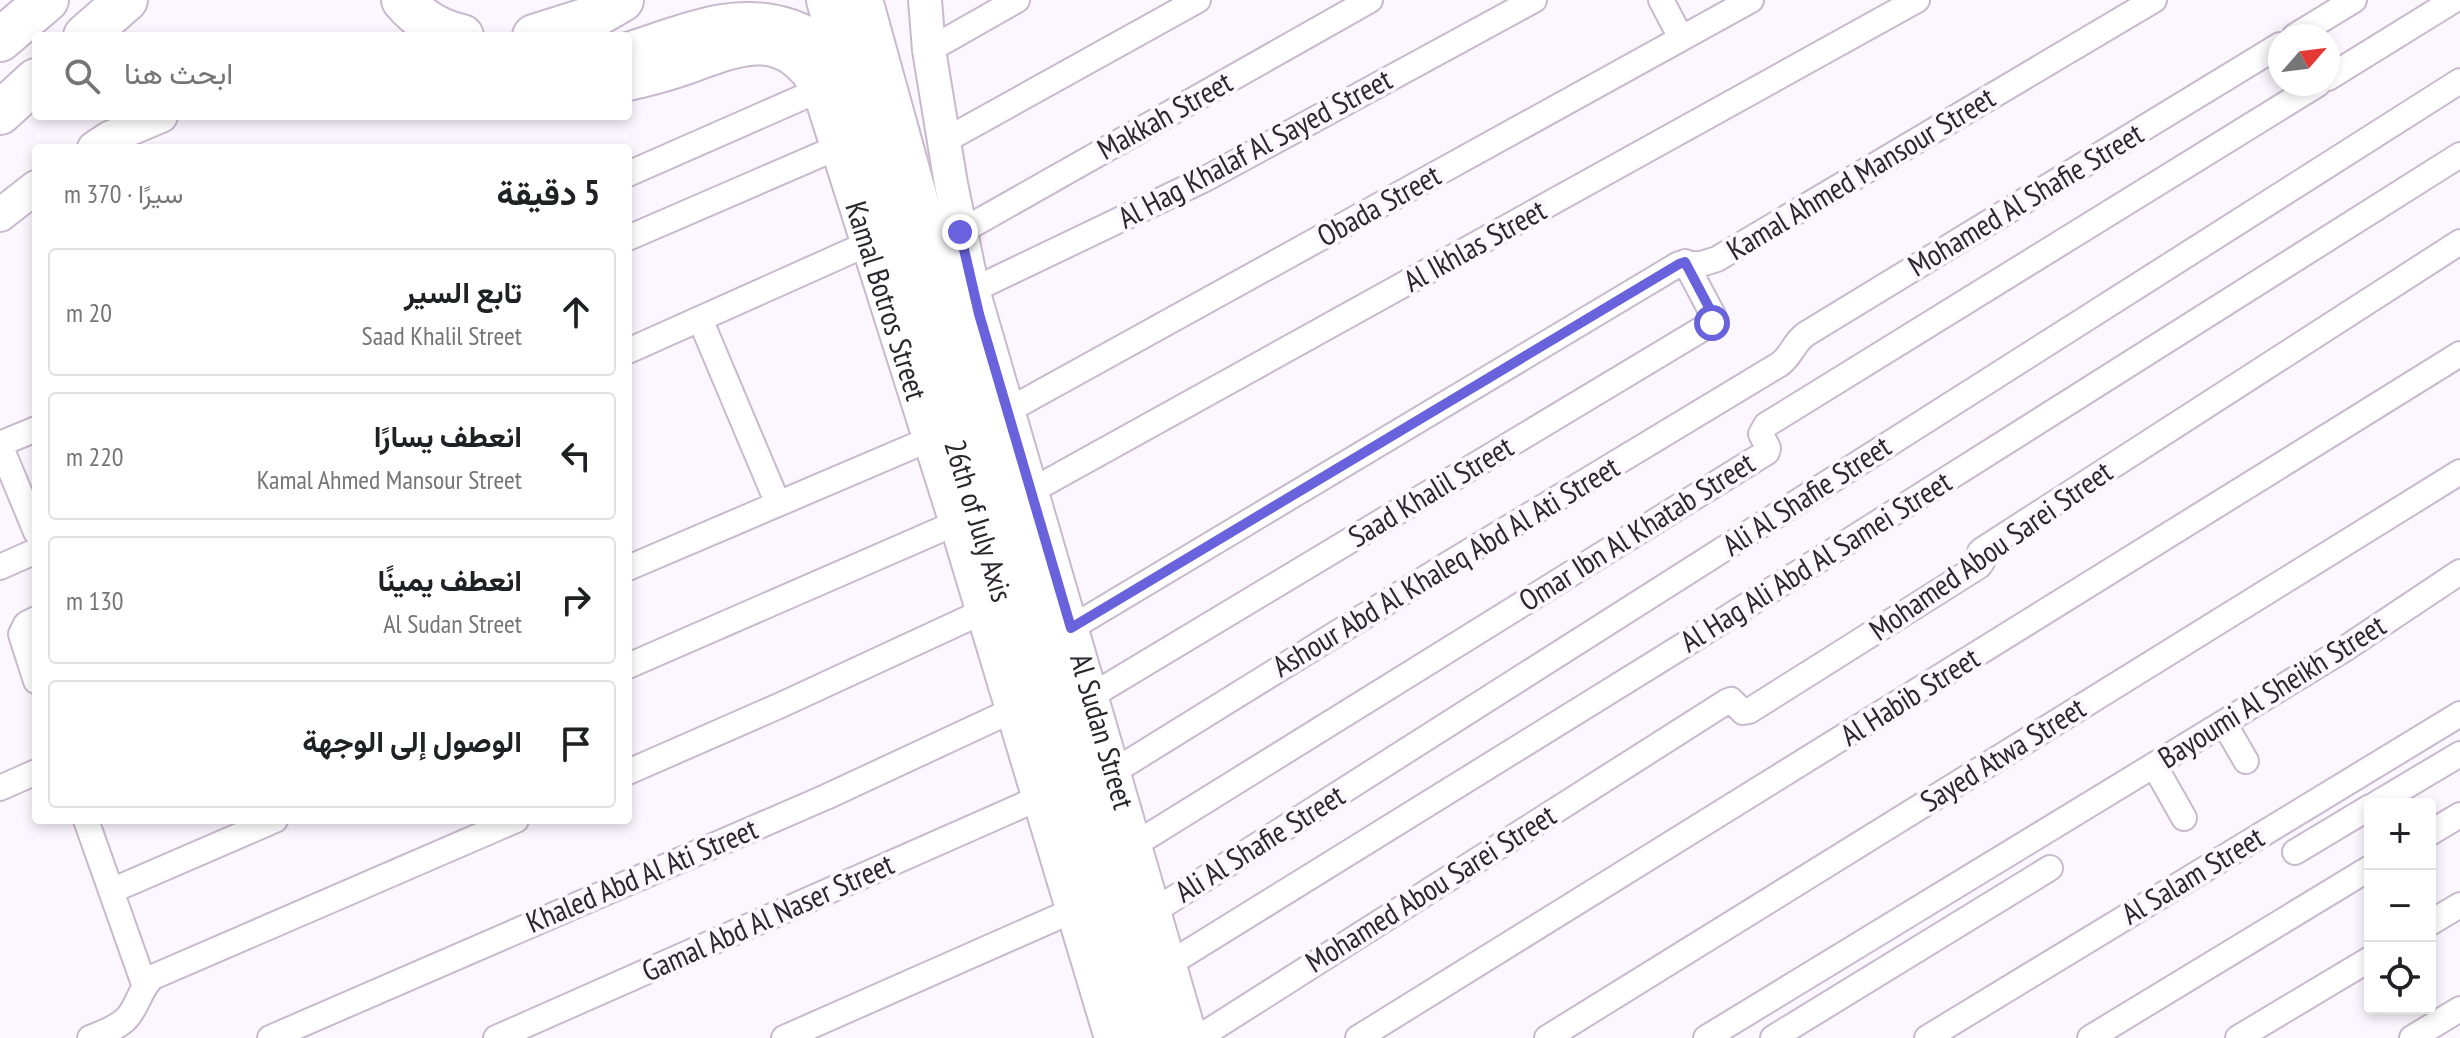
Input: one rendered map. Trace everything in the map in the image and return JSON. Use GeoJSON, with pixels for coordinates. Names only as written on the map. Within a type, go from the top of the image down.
{"type":"FeatureCollection","features":[{"type":"Feature","properties":{"kind":"highway"},"geometry":{"type":"LineString","coordinates":[[0,40],[47,0]]}},
{"type":"Feature","properties":{"kind":"highway"},"geometry":{"type":"LineString","coordinates":[[90,32],[126,0]]}},
{"type":"Feature","properties":{"kind":"highway"},"geometry":{"type":"LineString","coordinates":[[403,0],[413,12],[444,32]]}},
{"type":"Feature","properties":{"kind":"highway"},"geometry":{"type":"LineString","coordinates":[[547,32],[591,18],[622,0]]}},
{"type":"Feature","properties":{"kind":"highway","name":"26th of July Axis"},"geometry":{"type":"LineString","coordinates":[[828,0],[946,416],[1136,1038]]}},
{"type":"Feature","properties":{"kind":"highway","name":"26th of July Axis"},"geometry":{"type":"LineString","coordinates":[[861,0],[973,405],[1166,1038]]}},
{"type":"Feature","properties":{"kind":"highway"},"geometry":{"type":"LineString","coordinates":[[887,96],[891,81],[893,0]]}},
{"type":"Feature","properties":{"kind":"highway"},"geometry":{"type":"LineString","coordinates":[[632,53],[716,25],[741,22],[766,24],[790,31],[844,57]]}},
{"type":"Feature","properties":{"kind":"highway"},"geometry":{"type":"LineString","coordinates":[[0,113],[32,84]]}},
{"type":"Feature","properties":{"kind":"highway"},"geometry":{"type":"LineString","coordinates":[[0,124],[32,112]]}},
{"type":"Feature","properties":{"kind":"street","name":"Al Sudan Street"},"geometry":{"type":"LineString","coordinates":[[925,0],[929,50],[944,141],[973,290],[1191,1038]]}},
{"type":"Feature","properties":{"kind":"street"},"geometry":{"type":"LineString","coordinates":[[929,50],[1017,0]]}},
{"type":"Feature","properties":{"kind":"street"},"geometry":{"type":"LineString","coordinates":[[944,141],[1198,0]]}},
{"type":"Feature","properties":{"kind":"street","name":"Makkah Street"},"geometry":{"type":"LineString","coordinates":[[960,232],[1370,0]]}},
{"type":"Feature","properties":{"kind":"street","name":"Al Hag Khalaf Al Sayed Street"},"geometry":{"type":"LineString","coordinates":[[973,290],[1207,178],[1534,0]]}},
{"type":"Feature","properties":{"kind":"street"},"geometry":{"type":"LineString","coordinates":[[1661,0],[1681,38]]}},
{"type":"Feature","properties":{"kind":"street","name":"Obada Street"},"geometry":{"type":"LineString","coordinates":[[1007,411],[1751,0]]}},
{"type":"Feature","properties":{"kind":"street","name":"Al Ikhlas Street"},"geometry":{"type":"LineString","coordinates":[[1031,491],[1917,0]]}},
{"type":"Feature","properties":{"kind":"street","name":"Kamal Ahmed Mansour Street"},"geometry":{"type":"LineString","coordinates":[[1071,628],[1685,262],[1701,264],[1717,259],[2154,0]]}},
{"type":"Feature","properties":{"kind":"street"},"geometry":{"type":"LineString","coordinates":[[2315,24],[2354,0]]}},
{"type":"Feature","properties":{"kind":"street"},"geometry":{"type":"LineString","coordinates":[[2340,71],[2454,0]]}},
{"type":"Feature","properties":{"kind":"street","name":"Kamal Botros Street"},"geometry":{"type":"LineString","coordinates":[[632,83],[752,47],[773,49],[792,58],[808,72],[819,90],[956,523],[1111,1038]]}},
{"type":"Feature","properties":{"kind":"street","name":"Mohamed Al Shafie Street"},"geometry":{"type":"LineString","coordinates":[[1780,364],[1806,334],[2268,52]]}},
{"type":"Feature","properties":{"kind":"street","name":"Ali Al Shafie Street"},"geometry":{"type":"LineString","coordinates":[[1154,911],[2021,357],[2460,81]]}},
{"type":"Feature","properties":{"kind":"street"},"geometry":{"type":"LineString","coordinates":[[632,172],[819,90]]}},
{"type":"Feature","properties":{"kind":"street","name":"Omar Ibn Al Khatab Street"},"geometry":{"type":"LineString","coordinates":[[1134,845],[1767,452],[1761,434],[1766,425],[2299,96]]}},
{"type":"Feature","properties":{"kind":"street"},"geometry":{"type":"LineString","coordinates":[[100,144],[152,120]]}},
{"type":"Feature","properties":{"kind":"street"},"geometry":{"type":"LineString","coordinates":[[632,236],[836,148]]}},
{"type":"Feature","properties":{"kind":"street","name":"Al Hag Ali Abd Al Samei Street"},"geometry":{"type":"LineString","coordinates":[[1169,964],[1689,642],[2460,155]]}},
{"type":"Feature","properties":{"kind":"street"},"geometry":{"type":"LineString","coordinates":[[0,215],[32,190]]}},
{"type":"Feature","properties":{"kind":"street","name":"Mohamed Abou Sarei Street"},"geometry":{"type":"LineString","coordinates":[[1198,1038],[1726,702],[1731,700],[1743,712],[1749,711],[1954,582],[1979,566],[1982,562],[1981,551],[2460,242]]}},
{"type":"Feature","properties":{"kind":"street"},"geometry":{"type":"LineString","coordinates":[[632,349],[867,244]]}},
{"type":"Feature","properties":{"kind":"street","name":"Saad Khalil Street"},"geometry":{"type":"LineString","coordinates":[[1091,696],[1712,323],[1713,315],[1685,262]]}},
{"type":"Feature","properties":{"kind":"street"},"geometry":{"type":"LineString","coordinates":[[700,319],[778,504]]}},
{"type":"Feature","properties":{"kind":"street","name":"Al Habib Street"},"geometry":{"type":"LineString","coordinates":[[1358,1038],[2460,354]]}},
{"type":"Feature","properties":{"kind":"street","name":"Ashour Abd Al Khaleq Abd Al Ati Street"},"geometry":{"type":"LineString","coordinates":[[1113,772],[1780,364]]}},
{"type":"Feature","properties":{"kind":"street"},"geometry":{"type":"LineString","coordinates":[[30,502],[2,456],[32,432]]}},
{"type":"Feature","properties":{"kind":"street"},"geometry":{"type":"LineString","coordinates":[[632,566],[930,439]]}},
{"type":"Feature","properties":{"kind":"street","name":"Sayed Atwa Street"},"geometry":{"type":"LineString","coordinates":[[1547,1038],[2460,472]]}},
{"type":"Feature","properties":{"kind":"street"},"geometry":{"type":"LineString","coordinates":[[632,664],[956,523]]}},
{"type":"Feature","properties":{"kind":"street"},"geometry":{"type":"LineString","coordinates":[[0,567],[32,553]]}},
{"type":"Feature","properties":{"kind":"street","name":"Bayoumi Al Sheikh Street"},"geometry":{"type":"LineString","coordinates":[[1706,1038],[2343,650],[2460,572]]}},
{"type":"Feature","properties":{"kind":"street"},"geometry":{"type":"LineString","coordinates":[[632,770],[982,612]]}},
{"type":"Feature","properties":{"kind":"street"},"geometry":{"type":"LineString","coordinates":[[32,622],[23,629],[23,645],[32,670]]}},
{"type":"Feature","properties":{"kind":"street","name":"Khaled Abd Al Ati Street"},"geometry":{"type":"LineString","coordinates":[[270,1038],[826,797],[1013,710]]}},
{"type":"Feature","properties":{"kind":"street","name":"Al Salam Street"},"geometry":{"type":"LineString","coordinates":[[1927,1038],[2460,714]]}},
{"type":"Feature","properties":{"kind":"street"},"geometry":{"type":"LineString","coordinates":[[2224,723],[2246,761]]}},
{"type":"Feature","properties":{"kind":"street"},"geometry":{"type":"LineString","coordinates":[[2386,798],[2460,754]]}},
{"type":"Feature","properties":{"kind":"street"},"geometry":{"type":"LineString","coordinates":[[2154,765],[2184,818]]}},
{"type":"Feature","properties":{"kind":"street"},"geometry":{"type":"LineString","coordinates":[[0,788],[32,774]]}},
{"type":"Feature","properties":{"kind":"street","name":"Gamal Abd Al Naser Street"},"geometry":{"type":"LineString","coordinates":[[496,1038],[1039,798]]}},
{"type":"Feature","properties":{"kind":"street"},"geometry":{"type":"LineString","coordinates":[[2295,852],[2364,811]]}},
{"type":"Feature","properties":{"kind":"street"},"geometry":{"type":"LineString","coordinates":[[2436,829],[2460,815]]}},
{"type":"Feature","properties":{"kind":"street"},"geometry":{"type":"LineString","coordinates":[[87,824],[142,989]]}},
{"type":"Feature","properties":{"kind":"street"},"geometry":{"type":"LineString","coordinates":[[111,891],[266,824]]}},
{"type":"Feature","properties":{"kind":"street"},"geometry":{"type":"LineString","coordinates":[[90,1038],[126,1019],[142,989],[153,977],[507,824]]}},
{"type":"Feature","properties":{"kind":"street"},"geometry":{"type":"LineString","coordinates":[[1773,1038],[2050,868]]}},
{"type":"Feature","properties":{"kind":"street"},"geometry":{"type":"LineString","coordinates":[[2090,1038],[2367,870]]}},
{"type":"Feature","properties":{"kind":"street"},"geometry":{"type":"LineString","coordinates":[[2436,919],[2460,905]]}},
{"type":"Feature","properties":{"kind":"street"},"geometry":{"type":"LineString","coordinates":[[784,1038],[1074,910]]}},
{"type":"Feature","properties":{"kind":"street"},"geometry":{"type":"LineString","coordinates":[[2238,1038],[2364,963]]}},
{"type":"Feature","properties":{"kind":"street"},"geometry":{"type":"LineString","coordinates":[[2412,1038],[2460,1009]]}},
{"type":"Feature","properties":{"kind":"route"},"geometry":{"type":"LineString","coordinates":[[960,232],[979,314],[1071,628],[1679,264],[1685,262],[1713,315],[1712,323]]}}]}
